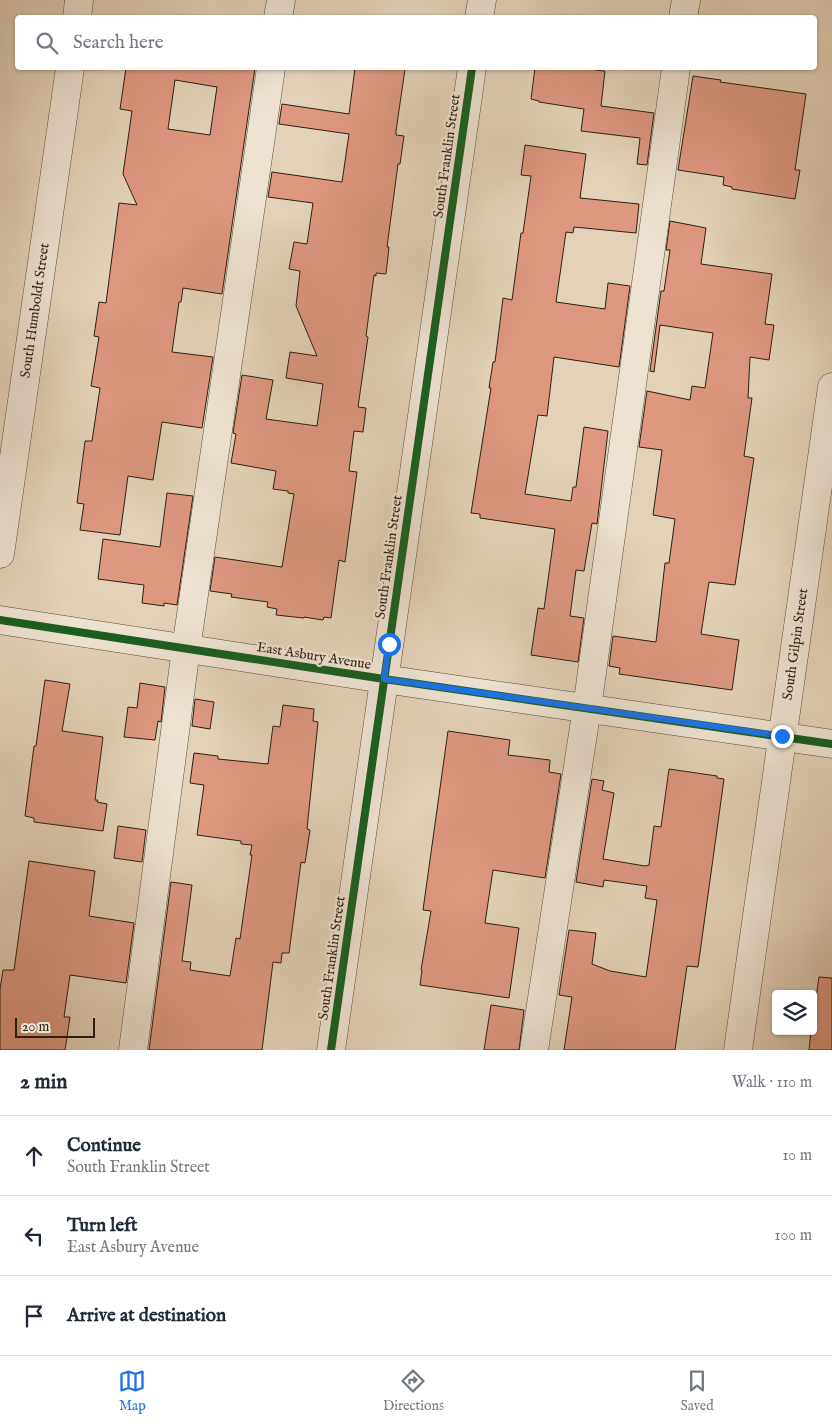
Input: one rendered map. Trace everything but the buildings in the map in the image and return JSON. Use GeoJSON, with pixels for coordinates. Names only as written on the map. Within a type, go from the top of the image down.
{"type":"FeatureCollection","features":[{"type":"Feature","properties":{"kind":"street"},"geometry":{"type":"LineString","coordinates":[[77,15],[79,0]]}},
{"type":"Feature","properties":{"kind":"street"},"geometry":{"type":"LineString","coordinates":[[278,15],[281,0]]}},
{"type":"Feature","properties":{"kind":"street"},"geometry":{"type":"LineString","coordinates":[[480,15],[482,0]]}},
{"type":"Feature","properties":{"kind":"street"},"geometry":{"type":"LineString","coordinates":[[684,15],[686,0]]}},
{"type":"Feature","properties":{"kind":"street","name":"South Humboldt Street"},"geometry":{"type":"LineString","coordinates":[[0,554],[70,70]]}},
{"type":"Feature","properties":{"kind":"street"},"geometry":{"type":"LineString","coordinates":[[133,1050],[186,649],[271,70]]}},
{"type":"Feature","properties":{"kind":"street","name":"South Franklin Street"},"geometry":{"type":"LineString","coordinates":[[331,1050],[472,70]]}},
{"type":"Feature","properties":{"kind":"street"},"geometry":{"type":"LineString","coordinates":[[534,1050],[587,708],[676,70]]}},
{"type":"Feature","properties":{"kind":"street","name":"South Gilpin Street"},"geometry":{"type":"LineString","coordinates":[[738,1050],[832,387]]}},
{"type":"Feature","properties":{"kind":"street","name":"East Asbury Avenue"},"geometry":{"type":"LineString","coordinates":[[0,620],[384,679],[832,744]]}},
{"type":"Feature","properties":{"kind":"cycle path"},"geometry":{"type":"LineString","coordinates":[[331,1050],[472,70]]}},
{"type":"Feature","properties":{"kind":"cycle path"},"geometry":{"type":"LineString","coordinates":[[0,620],[384,679],[832,744]]}},
{"type":"Feature","properties":{"kind":"route"},"geometry":{"type":"LineString","coordinates":[[389,644],[384,679],[782,736]]}}]}
